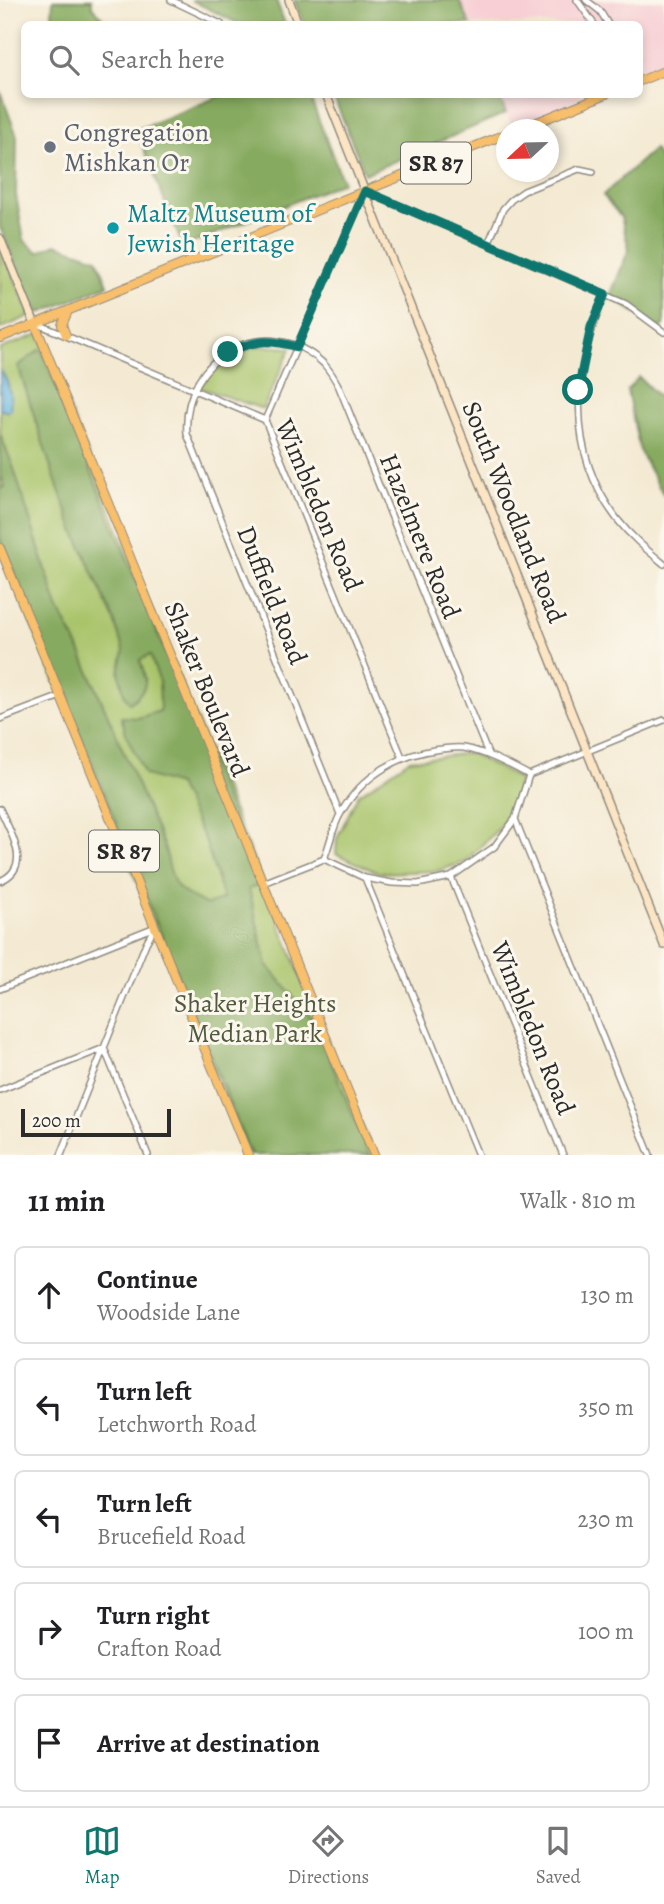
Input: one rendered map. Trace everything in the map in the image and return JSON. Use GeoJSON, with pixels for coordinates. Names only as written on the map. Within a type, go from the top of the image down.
{"type":"FeatureCollection","features":[{"type":"Feature","properties":{"kind":"main road"},"geometry":{"type":"LineString","coordinates":[[643,79],[664,71]]}},
{"type":"Feature","properties":{"kind":"main road"},"geometry":{"type":"LineString","coordinates":[[545,119],[596,98]]}},
{"type":"Feature","properties":{"kind":"main road","name":"SR 87"},"geometry":{"type":"LineString","coordinates":[[0,338],[496,138]]}},
{"type":"Feature","properties":{"kind":"main road"},"geometry":{"type":"LineString","coordinates":[[66,335],[62,325],[68,311]]}},
{"type":"Feature","properties":{"kind":"main road","name":"Shaker Boulevard"},"geometry":{"type":"LineString","coordinates":[[35,324],[374,1155]]}},
{"type":"Feature","properties":{"kind":"main road","name":"SR 87"},"geometry":{"type":"LineString","coordinates":[[0,548],[248,1155]]}},
{"type":"Feature","properties":{"kind":"street"},"geometry":{"type":"LineString","coordinates":[[171,0],[215,21]]}},
{"type":"Feature","properties":{"kind":"street"},"geometry":{"type":"LineString","coordinates":[[289,0],[297,21]]}},
{"type":"Feature","properties":{"kind":"street"},"geometry":{"type":"LineString","coordinates":[[577,0],[592,21]]}},
{"type":"Feature","properties":{"kind":"street"},"geometry":{"type":"LineString","coordinates":[[586,0],[600,11],[606,21]]}},
{"type":"Feature","properties":{"kind":"street","name":"South Woodland Road"},"geometry":{"type":"LineString","coordinates":[[328,98],[664,945]]}},
{"type":"Feature","properties":{"kind":"street"},"geometry":{"type":"LineString","coordinates":[[488,244],[503,209],[523,191],[579,169],[593,172]]}},
{"type":"Feature","properties":{"kind":"street"},"geometry":{"type":"LineString","coordinates":[[265,420],[365,191],[605,294],[626,304],[664,332]]}},
{"type":"Feature","properties":{"kind":"street","name":"Shaker Boulevard"},"geometry":{"type":"LineString","coordinates":[[0,238],[35,324]]}},
{"type":"Feature","properties":{"kind":"street"},"geometry":{"type":"LineString","coordinates":[[605,294],[591,327],[581,369],[578,409],[583,448],[593,478],[607,504],[634,539],[664,564]]}},
{"type":"Feature","properties":{"kind":"street","name":"Wimbledon Road"},"geometry":{"type":"LineString","coordinates":[[35,324],[265,420],[402,757]]}},
{"type":"Feature","properties":{"kind":"street"},"geometry":{"type":"LineString","coordinates":[[193,388],[214,361],[250,342],[271,340],[297,347]]}},
{"type":"Feature","properties":{"kind":"street","name":"Hazelmere Road"},"geometry":{"type":"LineString","coordinates":[[297,347],[322,362],[339,387],[488,754]]}},
{"type":"Feature","properties":{"kind":"street","name":"Duffield Road"},"geometry":{"type":"LineString","coordinates":[[193,388],[187,410],[187,434],[340,814]]}},
{"type":"Feature","properties":{"kind":"street"},"geometry":{"type":"LineString","coordinates":[[0,719],[61,696]]}},
{"type":"Feature","properties":{"kind":"street"},"geometry":{"type":"LineString","coordinates":[[324,859],[340,814],[356,792],[378,772],[402,757],[461,747],[488,754],[529,775],[664,720]]}},
{"type":"Feature","properties":{"kind":"street"},"geometry":{"type":"LineString","coordinates":[[263,883],[324,859],[365,878],[392,884],[418,884],[451,877],[494,847],[516,819],[529,775]]}},
{"type":"Feature","properties":{"kind":"street"},"geometry":{"type":"LineString","coordinates":[[0,809],[17,849],[18,858],[16,869],[10,876],[0,880]]}},
{"type":"Feature","properties":{"kind":"street"},"geometry":{"type":"LineString","coordinates":[[516,819],[650,1155]]}},
{"type":"Feature","properties":{"kind":"street","name":"Wimbledon Road"},"geometry":{"type":"LineString","coordinates":[[451,877],[563,1155]]}},
{"type":"Feature","properties":{"kind":"street"},"geometry":{"type":"LineString","coordinates":[[365,878],[478,1155]]}},
{"type":"Feature","properties":{"kind":"street"},"geometry":{"type":"LineString","coordinates":[[0,989],[155,927]]}},
{"type":"Feature","properties":{"kind":"street"},"geometry":{"type":"LineString","coordinates":[[61,1155],[155,927]]}},
{"type":"Feature","properties":{"kind":"street"},"geometry":{"type":"LineString","coordinates":[[0,1090],[104,1048]]}},
{"type":"Feature","properties":{"kind":"street"},"geometry":{"type":"LineString","coordinates":[[104,1048],[148,1155]]}},
{"type":"Feature","properties":{"kind":"shaded area"},"geometry":{"type":"Polygon","coordinates":[[[459,0],[664,0],[664,71],[643,80],[643,21],[469,21],[459,0]]]}},
{"type":"Feature","properties":{"kind":"shaded area"},"geometry":{"type":"Polygon","coordinates":[[[499,98],[598,98],[545,119],[509,119],[499,98]]]}},
{"type":"Feature","properties":{"kind":"green space"},"geometry":{"type":"Polygon","coordinates":[[[53,0],[92,0],[92,6],[105,21],[58,21],[52,15],[53,0]]]}},
{"type":"Feature","properties":{"kind":"green space"},"geometry":{"type":"Polygon","coordinates":[[[191,0],[276,0],[284,21],[233,21],[191,0]]]}},
{"type":"Feature","properties":{"kind":"green space"},"geometry":{"type":"Polygon","coordinates":[[[294,0],[459,0],[469,21],[303,21],[294,0]]]}},
{"type":"Feature","properties":{"kind":"green space"},"geometry":{"type":"Polygon","coordinates":[[[0,91],[17,136],[16,195],[24,240],[38,252],[56,244],[97,258],[108,285],[43,312],[37,313],[33,307],[0,227],[0,91]]]}},
{"type":"Feature","properties":{"kind":"green space"},"geometry":{"type":"Polygon","coordinates":[[[215,98],[310,98],[343,182],[183,247],[136,130],[215,98]]]}},
{"type":"Feature","properties":{"kind":"green space"},"geometry":{"type":"Polygon","coordinates":[[[334,98],[499,98],[506,113],[365,174],[334,98]]]}},
{"type":"Feature","properties":{"kind":"green space"},"geometry":{"type":"Polygon","coordinates":[[[654,149],[664,167],[664,325],[660,329],[610,296],[629,249],[621,217],[603,195],[654,149]]]}},
{"type":"Feature","properties":{"kind":"green space"},"geometry":{"type":"Polygon","coordinates":[[[0,243],[30,316],[0,329],[0,243]]]}},
{"type":"Feature","properties":{"kind":"green space","name":"Shaker Heights Median Park"},"geometry":{"type":"Polygon","coordinates":[[[39,334],[374,1155],[248,1155],[0,548],[0,349],[39,334]]]}},
{"type":"Feature","properties":{"kind":"green space"},"geometry":{"type":"Polygon","coordinates":[[[259,346],[291,348],[263,409],[198,387],[225,361],[259,346]]]}},
{"type":"Feature","properties":{"kind":"green space","name":"Shaker Heights Median Park"},"geometry":{"type":"Polygon","coordinates":[[[41,349],[260,884],[249,889],[267,965],[315,1022],[369,1155],[251,1155],[0,537],[0,488],[5,487],[0,473],[0,434],[13,466],[58,608],[79,648],[165,849],[173,879],[187,895],[207,905],[223,899],[206,843],[178,785],[145,775],[128,739],[121,717],[138,718],[160,711],[159,680],[150,655],[140,660],[145,679],[141,693],[130,703],[124,694],[119,672],[124,651],[114,620],[74,530],[18,366],[41,349]]]}},
{"type":"Feature","properties":{"kind":"green space"},"geometry":{"type":"Polygon","coordinates":[[[639,377],[664,402],[664,496],[640,452],[627,390],[639,377]]]}},
{"type":"Feature","properties":{"kind":"green space"},"geometry":{"type":"Polygon","coordinates":[[[470,753],[520,779],[509,818],[465,862],[437,871],[380,873],[336,854],[337,838],[358,795],[409,760],[470,753]]]}},
{"type":"Feature","properties":{"kind":"water"},"geometry":{"type":"Polygon","coordinates":[[[0,370],[9,389],[11,405],[8,412],[0,409],[0,370]]]}},
{"type":"Feature","properties":{"kind":"place","name":"Congregation Mishkan Or"},"geometry":{"type":"Point","coordinates":[50,147]}},
{"type":"Feature","properties":{"kind":"place","name":"Maltz Museum of Jewish Heritage"},"geometry":{"type":"Point","coordinates":[113,228]}},
{"type":"Feature","properties":{"kind":"route"},"geometry":{"type":"LineString","coordinates":[[228,352],[250,342],[271,340],[297,347],[365,191],[605,294],[591,327],[578,390]]}}]}
